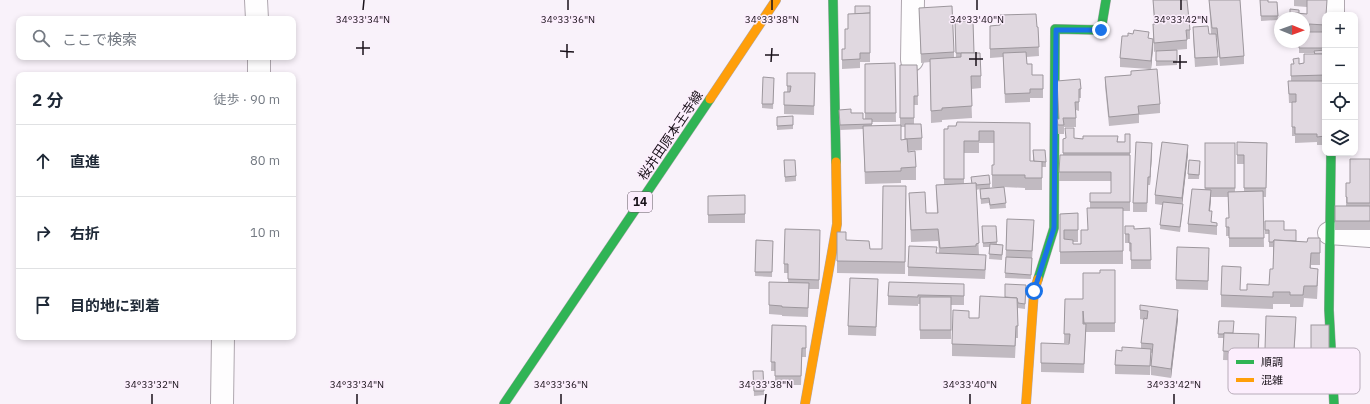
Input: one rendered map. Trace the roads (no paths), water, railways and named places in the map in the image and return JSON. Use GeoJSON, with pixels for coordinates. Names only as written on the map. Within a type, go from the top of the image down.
{"type":"FeatureCollection","features":[{"type":"Feature","properties":{"kind":"street"},"geometry":{"type":"LineString","coordinates":[[256,0],[257,16]]}},
{"type":"Feature","properties":{"kind":"street","name":"桜井田原本王寺線"},"geometry":{"type":"LineString","coordinates":[[504,404],[776,0]]}},
{"type":"Feature","properties":{"kind":"street"},"geometry":{"type":"LineString","coordinates":[[805,404],[837,224],[833,0]]}},
{"type":"Feature","properties":{"kind":"street"},"geometry":{"type":"LineString","coordinates":[[912,60],[913,0]]}},
{"type":"Feature","properties":{"kind":"street"},"geometry":{"type":"LineString","coordinates":[[1026,404],[1034,291],[1054,228],[1056,30],[1101,30],[1106,0]]}},
{"type":"Feature","properties":{"kind":"street"},"geometry":{"type":"LineString","coordinates":[[1333,12],[1334,0]]}},
{"type":"Feature","properties":{"kind":"street"},"geometry":{"type":"LineString","coordinates":[[258,72],[259,60]]}},
{"type":"Feature","properties":{"kind":"street"},"geometry":{"type":"LineString","coordinates":[[1331,156],[1329,233],[1332,348]]}},
{"type":"Feature","properties":{"kind":"street"},"geometry":{"type":"LineString","coordinates":[[1329,233],[1370,236]]}},
{"type":"Feature","properties":{"kind":"street"},"geometry":{"type":"LineString","coordinates":[[222,404],[224,340]]}},
{"type":"Feature","properties":{"kind":"street"},"geometry":{"type":"LineString","coordinates":[[1333,394],[1334,404]]}}]}
